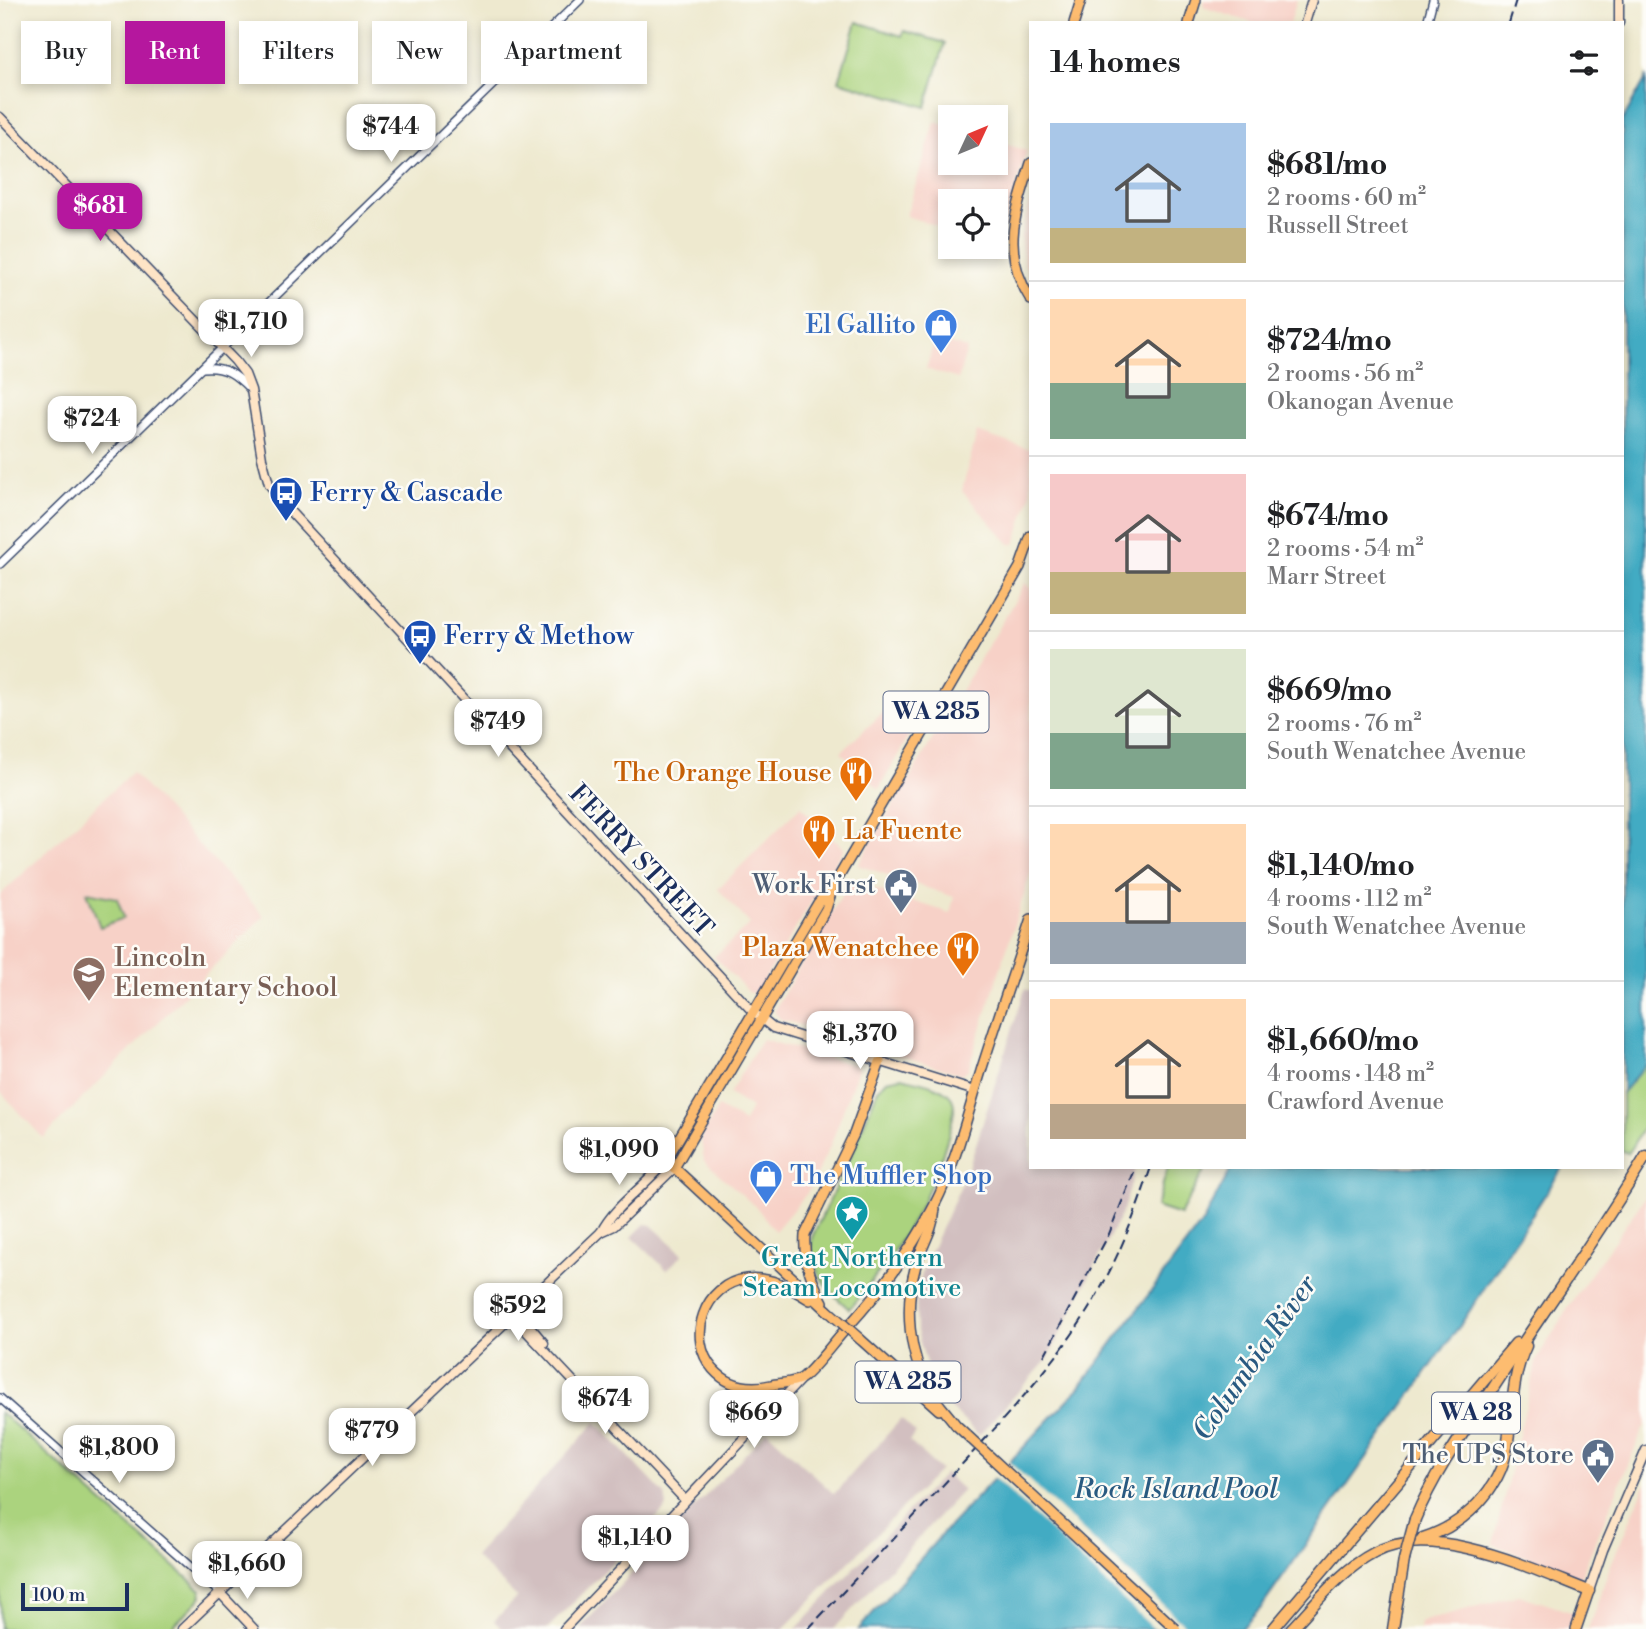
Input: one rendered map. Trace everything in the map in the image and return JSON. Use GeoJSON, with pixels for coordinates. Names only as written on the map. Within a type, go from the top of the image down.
{"type":"FeatureCollection","features":[{"type":"Feature","properties":{"kind":"highway","name":"WA 28"},"geometry":{"type":"LineString","coordinates":[[1393,1629],[1404,1560],[1415,1519],[1444,1460],[1645,1163]]}},
{"type":"Feature","properties":{"kind":"highway","name":"WA 28"},"geometry":{"type":"LineString","coordinates":[[1273,1629],[1543,1311]]}},
{"type":"Feature","properties":{"kind":"highway"},"geometry":{"type":"LineString","coordinates":[[1403,1545],[1435,1534],[1463,1519],[1492,1486],[1502,1467],[1507,1448],[1512,1401],[1521,1356],[1543,1311]]}},
{"type":"Feature","properties":{"kind":"highway"},"geometry":{"type":"LineString","coordinates":[[1292,1629],[1329,1588],[1374,1552],[1430,1541],[1481,1551],[1589,1591]]}},
{"type":"Feature","properties":{"kind":"main road"},"geometry":{"type":"LineString","coordinates":[[1075,21],[1081,0]]}},
{"type":"Feature","properties":{"kind":"main road"},"geometry":{"type":"LineString","coordinates":[[1190,21],[1196,0]]}},
{"type":"Feature","properties":{"kind":"main road"},"geometry":{"type":"LineString","coordinates":[[1307,21],[1312,0]]}},
{"type":"Feature","properties":{"kind":"main road"},"geometry":{"type":"LineString","coordinates":[[1619,0],[1619,21]]}},
{"type":"Feature","properties":{"kind":"main road","name":"FERRY STREET"},"geometry":{"type":"LineString","coordinates":[[0,117],[244,374],[251,390],[269,484],[286,507],[761,1021],[773,1028],[975,1091]]}},
{"type":"Feature","properties":{"kind":"main road"},"geometry":{"type":"LineString","coordinates":[[1029,170],[1012,226],[1015,267],[1029,296]]}},
{"type":"Feature","properties":{"kind":"main road","name":"WA 285"},"geometry":{"type":"LineString","coordinates":[[1029,542],[1020,567],[834,885],[818,903],[666,1160],[1176,1629]]}},
{"type":"Feature","properties":{"kind":"main road","name":"WA 285"},"geometry":{"type":"LineString","coordinates":[[674,1168],[827,909],[834,885]]}},
{"type":"Feature","properties":{"kind":"main road"},"geometry":{"type":"LineString","coordinates":[[564,1629],[801,1379],[886,1281],[914,1241],[935,1205],[958,1148],[1029,925]]}},
{"type":"Feature","properties":{"kind":"main road"},"geometry":{"type":"LineString","coordinates":[[827,1310],[807,1267],[805,1235],[854,1134],[880,1062]]}},
{"type":"Feature","properties":{"kind":"main road"},"geometry":{"type":"LineString","coordinates":[[601,1232],[608,1218],[666,1160]]}},
{"type":"Feature","properties":{"kind":"main road"},"geometry":{"type":"LineString","coordinates":[[182,1629],[511,1315],[601,1232],[614,1226],[674,1168]]}},
{"type":"Feature","properties":{"kind":"main road"},"geometry":{"type":"LineString","coordinates":[[935,1205],[933,1225],[916,1266],[909,1324],[915,1357],[930,1391],[956,1425]]}},
{"type":"Feature","properties":{"kind":"main road"},"geometry":{"type":"LineString","coordinates":[[801,1379],[748,1388],[736,1386],[724,1379],[708,1362],[700,1338],[700,1323],[705,1308],[724,1287],[746,1279],[759,1279],[778,1282],[827,1310]]}},
{"type":"Feature","properties":{"kind":"main road"},"geometry":{"type":"LineString","coordinates":[[538,1290],[529,1312],[528,1324],[546,1345],[546,1352]]}},
{"type":"Feature","properties":{"kind":"main road"},"geometry":{"type":"LineString","coordinates":[[511,1315],[685,1500]]}},
{"type":"Feature","properties":{"kind":"main road"},"geometry":{"type":"LineString","coordinates":[[1576,1629],[1603,1550],[1646,1450]]}},
{"type":"Feature","properties":{"kind":"main road"},"geometry":{"type":"LineString","coordinates":[[220,1594],[254,1629]]}},
{"type":"Feature","properties":{"kind":"street"},"geometry":{"type":"LineString","coordinates":[[0,564],[580,0]]}},
{"type":"Feature","properties":{"kind":"street"},"geometry":{"type":"LineString","coordinates":[[1428,21],[1433,0]]}},
{"type":"Feature","properties":{"kind":"street"},"geometry":{"type":"LineString","coordinates":[[202,368],[218,367],[228,370],[251,390]]}},
{"type":"Feature","properties":{"kind":"street"},"geometry":{"type":"LineString","coordinates":[[0,1398],[220,1594]]}},
{"type":"Feature","properties":{"kind":"shaded area"},"geometry":{"type":"Polygon","coordinates":[[[1205,0],[1297,0],[1291,21],[1247,21],[1203,7],[1205,0]]]}},
{"type":"Feature","properties":{"kind":"shaded area"},"geometry":{"type":"Polygon","coordinates":[[[935,122],[938,123],[938,175],[1008,175],[1008,145],[1027,151],[1008,213],[1008,189],[938,189],[938,226],[906,216],[935,122]]]}},
{"type":"Feature","properties":{"kind":"shaded area"},"geometry":{"type":"Polygon","coordinates":[[[1029,206],[1029,276],[1024,262],[1021,238],[1029,206]]]}},
{"type":"Feature","properties":{"kind":"shaded area"},"geometry":{"type":"Polygon","coordinates":[[[935,339],[967,349],[958,379],[926,369],[935,339]]]}},
{"type":"Feature","properties":{"kind":"shaded area"},"geometry":{"type":"Polygon","coordinates":[[[977,432],[1029,449],[1029,500],[1015,544],[1010,544],[962,491],[977,432]]]}},
{"type":"Feature","properties":{"kind":"shaded area"},"geometry":{"type":"Polygon","coordinates":[[[1025,583],[1029,587],[1029,878],[968,1070],[961,1074],[780,1019],[774,1011],[850,881],[950,913],[954,897],[858,865],[1025,583]]]}},
{"type":"Feature","properties":{"kind":"shaded area"},"geometry":{"type":"Polygon","coordinates":[[[889,707],[912,730],[879,789],[841,752],[889,707]]]}},
{"type":"Feature","properties":{"kind":"shaded area","name":"Lincoln Elementary School"},"geometry":{"type":"Polygon","coordinates":[[[132,772],[264,916],[43,1138],[0,1091],[0,895],[132,772]]]}},
{"type":"Feature","properties":{"kind":"shaded area"},"geometry":{"type":"Polygon","coordinates":[[[801,806],[844,848],[757,992],[750,993],[714,957],[750,924],[718,889],[801,806]]]}},
{"type":"Feature","properties":{"kind":"shaded area"},"geometry":{"type":"Polygon","coordinates":[[[1025,989],[1029,990],[1029,1169],[1135,1169],[1124,1208],[1047,1360],[979,1435],[949,1407],[929,1373],[917,1332],[916,1299],[923,1268],[968,1170],[1025,989]]]}},
{"type":"Feature","properties":{"kind":"shaded area"},"geometry":{"type":"Polygon","coordinates":[[[762,1039],[857,1066],[858,1069],[831,1144],[807,1193],[775,1231],[757,1208],[704,1161],[701,1138],[718,1107],[744,1122],[751,1108],[729,1094],[762,1039]]]}},
{"type":"Feature","properties":{"kind":"shaded area"},"geometry":{"type":"Polygon","coordinates":[[[1646,1196],[1646,1422],[1580,1578],[1493,1544],[1537,1359],[1576,1295],[1646,1196]]]}},
{"type":"Feature","properties":{"kind":"shaded area"},"geometry":{"type":"Polygon","coordinates":[[[645,1224],[651,1225],[683,1254],[667,1270],[632,1237],[645,1224]]]}},
{"type":"Feature","properties":{"kind":"shaded area"},"geometry":{"type":"Polygon","coordinates":[[[901,1419],[916,1433],[909,1441],[940,1470],[783,1629],[579,1629],[767,1431],[834,1494],[901,1419]]]}},
{"type":"Feature","properties":{"kind":"shaded area"},"geometry":{"type":"Polygon","coordinates":[[[596,1422],[665,1495],[667,1507],[547,1629],[502,1629],[494,1621],[517,1597],[474,1556],[596,1422]]]}},
{"type":"Feature","properties":{"kind":"shaded area"},"geometry":{"type":"Polygon","coordinates":[[[945,1473],[963,1490],[834,1629],[796,1629],[945,1473]]]}},
{"type":"Feature","properties":{"kind":"shaded area"},"geometry":{"type":"Polygon","coordinates":[[[1646,1483],[1646,1629],[1588,1629],[1610,1567],[1646,1483]]]}},
{"type":"Feature","properties":{"kind":"shaded area"},"geometry":{"type":"Polygon","coordinates":[[[1519,1595],[1574,1613],[1567,1629],[1419,1629],[1420,1622],[1519,1595]]]}},
{"type":"Feature","properties":{"kind":"green space"},"geometry":{"type":"Polygon","coordinates":[[[857,22],[902,36],[904,31],[945,43],[926,107],[839,81],[857,22]]]}},
{"type":"Feature","properties":{"kind":"green space"},"geometry":{"type":"Polygon","coordinates":[[[87,892],[117,898],[124,918],[100,927],[87,892]]]}},
{"type":"Feature","properties":{"kind":"green space"},"geometry":{"type":"Polygon","coordinates":[[[1646,1064],[1646,1123],[1628,1153],[1624,1152],[1624,1091],[1646,1064]]]}},
{"type":"Feature","properties":{"kind":"green space"},"geometry":{"type":"Polygon","coordinates":[[[902,1077],[928,1084],[947,1093],[954,1106],[952,1120],[941,1158],[921,1205],[896,1248],[849,1309],[821,1278],[813,1259],[812,1237],[852,1153],[878,1089],[887,1080],[902,1077]]]}},
{"type":"Feature","properties":{"kind":"green space"},"geometry":{"type":"Polygon","coordinates":[[[1167,1169],[1205,1169],[1180,1215],[1156,1207],[1167,1169]]]}},
{"type":"Feature","properties":{"kind":"green space"},"geometry":{"type":"Polygon","coordinates":[[[0,1412],[201,1590],[202,1596],[199,1600],[170,1629],[0,1629],[0,1412]]]}},
{"type":"Feature","properties":{"kind":"water"},"geometry":{"type":"Polygon","coordinates":[[[1646,78],[1646,1064],[1624,1091],[1624,117],[1646,78]]]}},
{"type":"Feature","properties":{"kind":"water","name":"Rock Island Pool"},"geometry":{"type":"Polygon","coordinates":[[[1231,1169],[1562,1169],[1465,1318],[1261,1608],[1241,1629],[859,1629],[943,1533],[1080,1387],[1204,1220],[1231,1169]]]}},
{"type":"Feature","properties":{"kind":"pier"},"geometry":{"type":"Polygon","coordinates":[[[1007,1460],[1189,1629],[1154,1629],[992,1476],[1007,1460]]]}},
{"type":"Feature","properties":{"kind":"railway"},"geometry":{"type":"LineString","coordinates":[[1510,21],[1516,0]]}},
{"type":"Feature","properties":{"kind":"railway"},"geometry":{"type":"LineString","coordinates":[[1044,1356],[1109,1234],[1135,1169]]}},
{"type":"Feature","properties":{"kind":"railway"},"geometry":{"type":"LineString","coordinates":[[808,1629],[996,1427],[1056,1356],[1083,1318],[1113,1264],[1150,1169]]}},
{"type":"Feature","properties":{"kind":"place","name":"El Gallito"},"geometry":{"type":"Point","coordinates":[941,355]}},
{"type":"Feature","properties":{"kind":"place","name":"Ferry & Cascade"},"geometry":{"type":"Point","coordinates":[286,523]}},
{"type":"Feature","properties":{"kind":"place","name":"Ferry & Methow"},"geometry":{"type":"Point","coordinates":[420,666]}},
{"type":"Feature","properties":{"kind":"place","name":"The Orange House"},"geometry":{"type":"Point","coordinates":[856,803]}},
{"type":"Feature","properties":{"kind":"place","name":"La Fuente"},"geometry":{"type":"Point","coordinates":[819,861]}},
{"type":"Feature","properties":{"kind":"place","name":"Work First"},"geometry":{"type":"Point","coordinates":[901,915]}},
{"type":"Feature","properties":{"kind":"place","name":"Plaza Wenatchee"},"geometry":{"type":"Point","coordinates":[963,978]}},
{"type":"Feature","properties":{"kind":"place","name":"Lincoln Elementary School"},"geometry":{"type":"Point","coordinates":[89,1003]}},
{"type":"Feature","properties":{"kind":"place","name":"The Muffler Shop"},"geometry":{"type":"Point","coordinates":[766,1206]}},
{"type":"Feature","properties":{"kind":"place","name":"Great Northern Steam Locomotive"},"geometry":{"type":"Point","coordinates":[852,1242]}},
{"type":"Feature","properties":{"kind":"place","name":"The UPS Store"},"geometry":{"type":"Point","coordinates":[1598,1485]}},
{"type":"Feature","properties":{"kind":"water label","name":"Columbia River"},"geometry":{"type":"Point","coordinates":[1255,1358]}}]}
